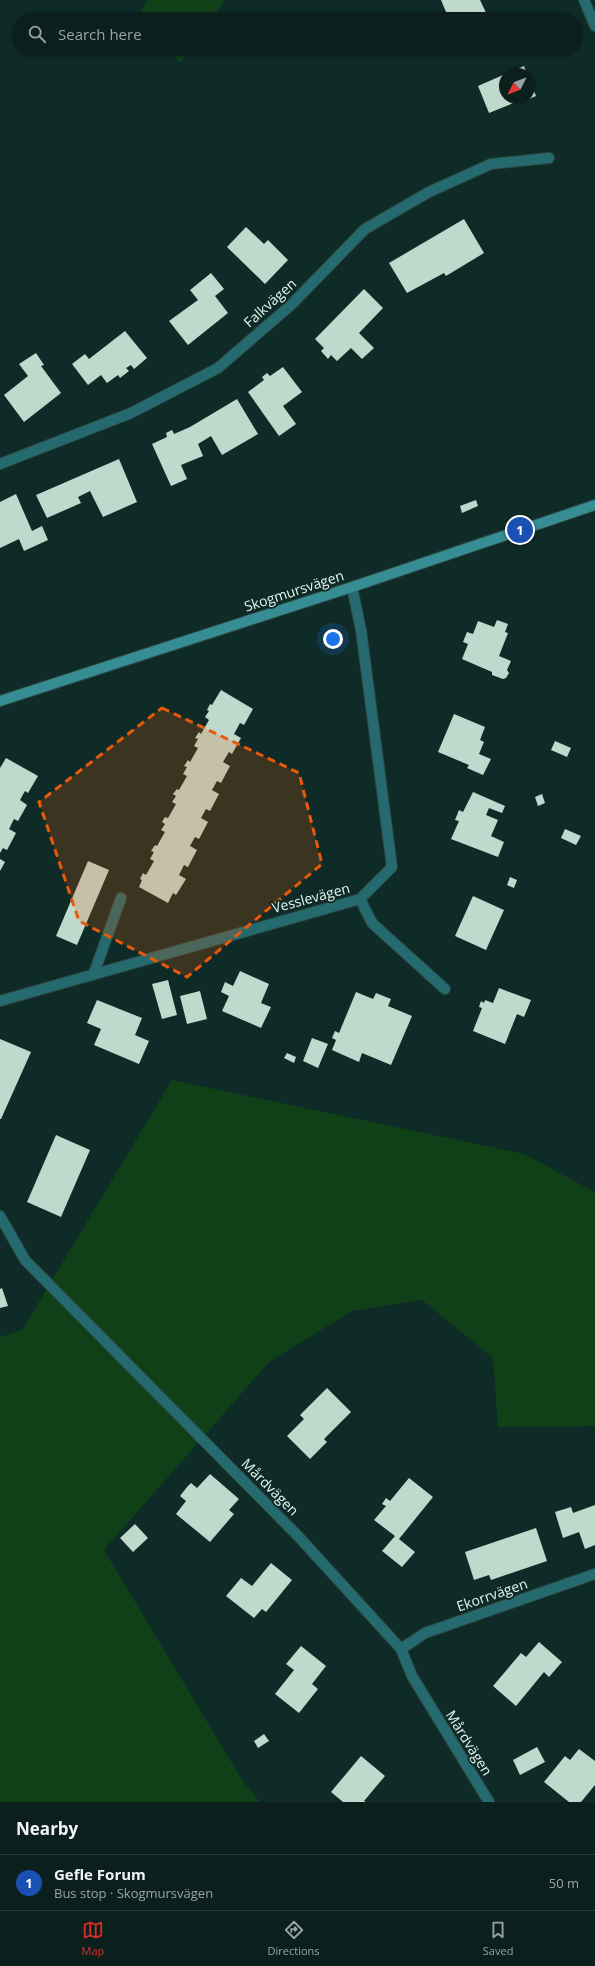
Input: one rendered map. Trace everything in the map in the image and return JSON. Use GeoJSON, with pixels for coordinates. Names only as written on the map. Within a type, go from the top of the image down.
{"type":"FeatureCollection","features":[{"type":"Feature","properties":{"kind":"street"},"geometry":{"type":"LineString","coordinates":[[584,0],[595,26]]}},
{"type":"Feature","properties":{"kind":"street","name":"Falkvägen"},"geometry":{"type":"LineString","coordinates":[[0,464],[131,413],[218,368],[291,305],[365,229],[429,192],[491,164],[549,158]]}},
{"type":"Feature","properties":{"kind":"street","name":"Skogmursvägen"},"geometry":{"type":"LineString","coordinates":[[0,701],[352,587],[595,505]]}},
{"type":"Feature","properties":{"kind":"street","name":"Vesslevägen"},"geometry":{"type":"LineString","coordinates":[[0,1000],[360,899],[392,868],[361,630],[352,587]]}},
{"type":"Feature","properties":{"kind":"street"},"geometry":{"type":"LineString","coordinates":[[94,973],[121,898]]}},
{"type":"Feature","properties":{"kind":"street"},"geometry":{"type":"LineString","coordinates":[[360,899],[372,923],[445,989]]}},
{"type":"Feature","properties":{"kind":"street","name":"Mårdvägen"},"geometry":{"type":"LineString","coordinates":[[0,1216],[25,1260],[298,1536],[401,1649],[412,1676],[489,1802]]}},
{"type":"Feature","properties":{"kind":"street","name":"Ekorrvägen"},"geometry":{"type":"LineString","coordinates":[[401,1649],[425,1633],[595,1574]]}},
{"type":"Feature","properties":{"kind":"highlighted area"},"geometry":{"type":"Polygon","coordinates":[[[162,708],[299,773],[322,864],[187,977],[79,921],[39,802],[162,708]]]}},
{"type":"Feature","properties":{"kind":"green space"},"geometry":{"type":"Polygon","coordinates":[[[148,0],[225,0],[216,12],[140,12],[148,0]]]}},
{"type":"Feature","properties":{"kind":"green space"},"geometry":{"type":"Polygon","coordinates":[[[173,56],[185,56],[181,62],[173,56]]]}},
{"type":"Feature","properties":{"kind":"green space"},"geometry":{"type":"Polygon","coordinates":[[[172,1080],[524,1154],[595,1192],[595,1426],[498,1427],[493,1358],[422,1300],[352,1311],[269,1362],[104,1550],[242,1780],[260,1802],[0,1802],[0,1337],[22,1330],[172,1080]]]}},
{"type":"Feature","properties":{"kind":"building"},"geometry":{"type":"Polygon","coordinates":[[[441,0],[480,0],[486,12],[446,12],[441,0]]]}},
{"type":"Feature","properties":{"kind":"building"},"geometry":{"type":"Polygon","coordinates":[[[499,77],[499,104],[511,104],[489,113],[478,86],[499,77]]]}},
{"type":"Feature","properties":{"kind":"building"},"geometry":{"type":"Polygon","coordinates":[[[464,219],[484,253],[446,276],[444,273],[407,293],[389,263],[464,219]]]}},
{"type":"Feature","properties":{"kind":"building"},"geometry":{"type":"Polygon","coordinates":[[[246,227],[264,244],[268,240],[288,260],[265,284],[227,247],[246,227]]]}},
{"type":"Feature","properties":{"kind":"building"},"geometry":{"type":"Polygon","coordinates":[[[211,273],[224,289],[215,296],[228,313],[188,345],[169,321],[198,300],[190,290],[211,273]]]}},
{"type":"Feature","properties":{"kind":"building"},"geometry":{"type":"Polygon","coordinates":[[[364,289],[383,308],[359,333],[374,348],[362,359],[351,348],[337,361],[331,355],[328,359],[321,351],[324,348],[315,339],[364,289]]]}},
{"type":"Feature","properties":{"kind":"building"},"geometry":{"type":"Polygon","coordinates":[[[125,331],[147,358],[134,369],[131,365],[126,368],[129,371],[120,378],[118,375],[107,383],[101,375],[88,385],[72,364],[85,354],[89,359],[125,331]]]}},
{"type":"Feature","properties":{"kind":"building"},"geometry":{"type":"Polygon","coordinates":[[[36,353],[44,365],[41,366],[61,393],[24,422],[4,395],[28,376],[19,364],[36,353]]]}},
{"type":"Feature","properties":{"kind":"building"},"geometry":{"type":"Polygon","coordinates":[[[283,367],[302,392],[283,406],[296,424],[279,436],[248,392],[264,380],[262,377],[267,373],[270,376],[283,367]]]}},
{"type":"Feature","properties":{"kind":"building"},"geometry":{"type":"Polygon","coordinates":[[[237,399],[258,434],[222,455],[211,436],[198,444],[203,456],[181,465],[187,479],[171,486],[152,444],[167,437],[166,433],[172,430],[174,434],[190,427],[237,399]]]}},
{"type":"Feature","properties":{"kind":"building"},"geometry":{"type":"Polygon","coordinates":[[[119,459],[137,502],[103,517],[90,491],[78,497],[81,503],[47,518],[36,495],[119,459]]]}},
{"type":"Feature","properties":{"kind":"building"},"geometry":{"type":"Polygon","coordinates":[[[16,494],[32,531],[42,526],[48,540],[24,551],[19,539],[0,548],[0,502],[16,494]]]}},
{"type":"Feature","properties":{"kind":"building"},"geometry":{"type":"Polygon","coordinates":[[[476,500],[478,506],[462,513],[460,506],[476,500]]]}},
{"type":"Feature","properties":{"kind":"building"},"geometry":{"type":"Polygon","coordinates":[[[497,620],[508,624],[505,632],[508,633],[499,656],[511,661],[507,670],[509,673],[506,678],[503,679],[492,675],[492,672],[462,659],[468,644],[463,642],[467,632],[473,634],[478,621],[494,627],[497,620]]]}},
{"type":"Feature","properties":{"kind":"building"},"geometry":{"type":"Polygon","coordinates":[[[221,690],[253,709],[244,725],[240,723],[234,734],[241,738],[232,754],[229,752],[223,762],[230,766],[221,783],[217,781],[212,790],[219,794],[210,811],[206,809],[201,818],[208,822],[199,839],[195,837],[190,846],[197,850],[188,867],[184,865],[179,875],[186,879],[176,895],[173,893],[168,903],[139,887],[142,880],[140,879],[143,873],[146,875],[154,861],[150,859],[154,852],[151,851],[155,845],[157,846],[165,832],[161,830],[165,824],[162,822],[165,817],[168,818],[176,804],[172,802],[176,796],[173,794],[177,789],[179,790],[187,776],[183,774],[187,767],[184,766],[188,760],[190,762],[198,748],[194,746],[198,739],[195,738],[199,732],[201,734],[209,720],[205,717],[209,711],[207,710],[210,704],[212,705],[221,690]]]}},
{"type":"Feature","properties":{"kind":"building"},"geometry":{"type":"Polygon","coordinates":[[[454,714],[485,727],[480,740],[484,742],[479,754],[491,759],[483,775],[467,768],[469,765],[438,752],[454,714]]]}},
{"type":"Feature","properties":{"kind":"building"},"geometry":{"type":"Polygon","coordinates":[[[555,741],[571,748],[567,757],[551,750],[555,741]]]}},
{"type":"Feature","properties":{"kind":"building"},"geometry":{"type":"Polygon","coordinates":[[[6,758],[38,776],[28,793],[25,791],[20,800],[27,805],[18,821],[14,819],[9,829],[16,833],[7,850],[3,848],[0,853],[0,768],[6,758]]]}},
{"type":"Feature","properties":{"kind":"building"},"geometry":{"type":"Polygon","coordinates":[[[473,792],[505,806],[502,813],[489,808],[486,815],[498,820],[491,836],[504,842],[498,857],[451,839],[459,821],[455,820],[459,810],[463,812],[473,792]]]}},
{"type":"Feature","properties":{"kind":"building"},"geometry":{"type":"Polygon","coordinates":[[[542,794],[545,803],[538,806],[535,797],[542,794]]]}},
{"type":"Feature","properties":{"kind":"building"},"geometry":{"type":"Polygon","coordinates":[[[565,829],[581,836],[576,845],[561,838],[565,829]]]}},
{"type":"Feature","properties":{"kind":"building"},"geometry":{"type":"Polygon","coordinates":[[[0,859],[5,862],[0,871],[0,859]]]}},
{"type":"Feature","properties":{"kind":"building"},"geometry":{"type":"Polygon","coordinates":[[[88,861],[109,870],[77,945],[56,936],[88,861]]]}},
{"type":"Feature","properties":{"kind":"building"},"geometry":{"type":"Polygon","coordinates":[[[510,877],[517,880],[514,888],[507,885],[510,877]]]}},
{"type":"Feature","properties":{"kind":"building"},"geometry":{"type":"Polygon","coordinates":[[[473,896],[504,910],[486,950],[455,936],[473,896]]]}},
{"type":"Feature","properties":{"kind":"building"},"geometry":{"type":"Polygon","coordinates":[[[240,971],[269,984],[261,1003],[271,1007],[261,1028],[222,1011],[229,996],[221,992],[225,982],[233,986],[240,971]]]}},
{"type":"Feature","properties":{"kind":"building"},"geometry":{"type":"Polygon","coordinates":[[[168,980],[177,1015],[162,1019],[152,984],[168,980]]]}},
{"type":"Feature","properties":{"kind":"building"},"geometry":{"type":"Polygon","coordinates":[[[499,988],[531,1000],[524,1017],[517,1014],[505,1044],[473,1031],[482,1008],[479,1007],[481,1001],[484,1003],[485,1000],[493,1003],[499,988]]]}},
{"type":"Feature","properties":{"kind":"building"},"geometry":{"type":"Polygon","coordinates":[[[200,991],[207,1019],[187,1024],[180,996],[200,991]]]}},
{"type":"Feature","properties":{"kind":"building"},"geometry":{"type":"Polygon","coordinates":[[[356,992],[373,999],[376,993],[391,999],[388,1006],[412,1016],[391,1065],[362,1053],[359,1062],[332,1050],[336,1040],[332,1038],[335,1031],[339,1033],[356,992]]]}},
{"type":"Feature","properties":{"kind":"building"},"geometry":{"type":"Polygon","coordinates":[[[97,1000],[142,1018],[135,1035],[149,1041],[139,1064],[94,1045],[101,1029],[87,1023],[97,1000]]]}},
{"type":"Feature","properties":{"kind":"building"},"geometry":{"type":"Polygon","coordinates":[[[312,1038],[328,1044],[318,1068],[303,1061],[312,1038]]]}},
{"type":"Feature","properties":{"kind":"building"},"geometry":{"type":"Polygon","coordinates":[[[0,1039],[31,1052],[1,1119],[0,1119],[0,1039]]]}},
{"type":"Feature","properties":{"kind":"building"},"geometry":{"type":"Polygon","coordinates":[[[287,1053],[296,1057],[294,1063],[284,1058],[287,1053]]]}},
{"type":"Feature","properties":{"kind":"building"},"geometry":{"type":"Polygon","coordinates":[[[56,1135],[90,1150],[61,1217],[27,1202],[56,1135]]]}},
{"type":"Feature","properties":{"kind":"building"},"geometry":{"type":"Polygon","coordinates":[[[2,1288],[8,1306],[0,1308],[0,1289],[2,1288]]]}},
{"type":"Feature","properties":{"kind":"building"},"geometry":{"type":"Polygon","coordinates":[[[327,1388],[351,1412],[324,1439],[327,1442],[310,1459],[287,1436],[304,1419],[300,1415],[327,1388]]]}},
{"type":"Feature","properties":{"kind":"building"},"geometry":{"type":"Polygon","coordinates":[[[210,1474],[239,1499],[229,1510],[234,1514],[210,1542],[176,1514],[186,1501],[180,1496],[187,1487],[191,1483],[197,1488],[210,1474]]]}},
{"type":"Feature","properties":{"kind":"building"},"geometry":{"type":"Polygon","coordinates":[[[409,1478],[433,1497],[399,1539],[415,1552],[402,1567],[382,1551],[395,1536],[374,1520],[386,1506],[382,1504],[386,1498],[390,1501],[409,1478]]]}},
{"type":"Feature","properties":{"kind":"building"},"geometry":{"type":"Polygon","coordinates":[[[595,1505],[595,1545],[585,1549],[579,1532],[563,1538],[555,1512],[571,1507],[573,1513],[595,1505]]]}},
{"type":"Feature","properties":{"kind":"building"},"geometry":{"type":"Polygon","coordinates":[[[135,1524],[148,1538],[133,1552],[120,1538],[135,1524]]]}},
{"type":"Feature","properties":{"kind":"building"},"geometry":{"type":"Polygon","coordinates":[[[536,1528],[547,1561],[491,1580],[489,1575],[474,1580],[465,1552],[536,1528]]]}},
{"type":"Feature","properties":{"kind":"building"},"geometry":{"type":"Polygon","coordinates":[[[271,1563],[292,1580],[266,1612],[262,1609],[254,1618],[226,1596],[241,1578],[252,1586],[271,1563]]]}},
{"type":"Feature","properties":{"kind":"building"},"geometry":{"type":"Polygon","coordinates":[[[539,1642],[562,1662],[549,1677],[544,1672],[516,1706],[493,1686],[521,1653],[526,1657],[539,1642]]]}},
{"type":"Feature","properties":{"kind":"building"},"geometry":{"type":"Polygon","coordinates":[[[301,1646],[326,1666],[312,1684],[318,1689],[299,1713],[275,1694],[294,1670],[286,1664],[301,1646]]]}},
{"type":"Feature","properties":{"kind":"building"},"geometry":{"type":"Polygon","coordinates":[[[264,1734],[269,1741],[258,1748],[254,1741],[264,1734]]]}},
{"type":"Feature","properties":{"kind":"building"},"geometry":{"type":"Polygon","coordinates":[[[537,1747],[545,1762],[520,1775],[513,1760],[537,1747]]]}},
{"type":"Feature","properties":{"kind":"building"},"geometry":{"type":"Polygon","coordinates":[[[579,1749],[595,1761],[595,1785],[581,1802],[569,1802],[544,1782],[565,1756],[570,1760],[579,1749]]]}},
{"type":"Feature","properties":{"kind":"building"},"geometry":{"type":"Polygon","coordinates":[[[361,1756],[385,1776],[364,1801],[366,1802],[343,1802],[331,1792],[361,1756]]]}},
{"type":"Feature","properties":{"kind":"place","name":"Gefle Forum"},"geometry":{"type":"Point","coordinates":[520,530]}}]}
